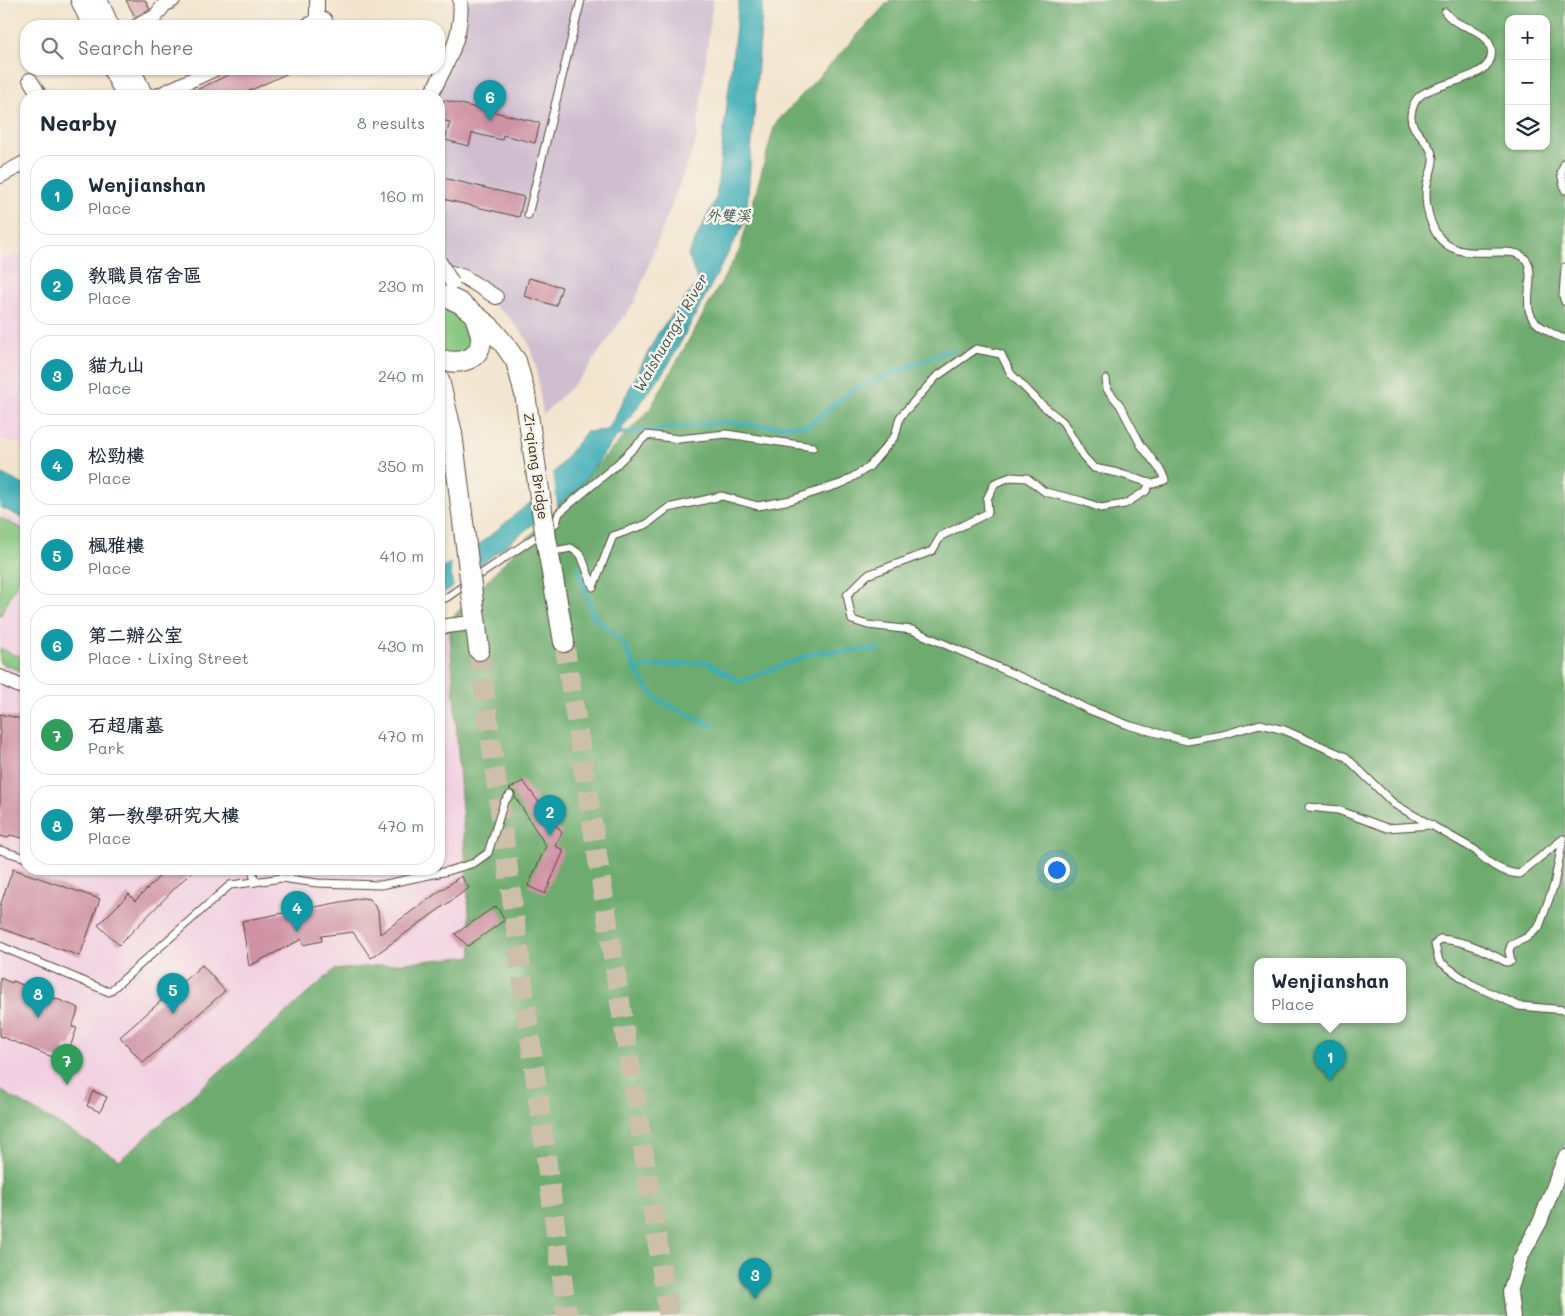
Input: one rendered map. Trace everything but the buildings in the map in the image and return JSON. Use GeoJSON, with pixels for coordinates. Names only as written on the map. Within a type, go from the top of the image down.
{"type":"FeatureCollection","features":[{"type":"Feature","properties":{"kind":"main road"},"geometry":{"type":"LineString","coordinates":[[81,0],[90,20]]}},
{"type":"Feature","properties":{"kind":"main road"},"geometry":{"type":"LineString","coordinates":[[97,0],[106,20]]}},
{"type":"Feature","properties":{"kind":"main road"},"geometry":{"type":"LineString","coordinates":[[116,75],[123,90]]}},
{"type":"Feature","properties":{"kind":"main road"},"geometry":{"type":"LineString","coordinates":[[133,75],[140,90]]}},
{"type":"Feature","properties":{"kind":"main road","name":"Zi-qiang Bridge"},"geometry":{"type":"LineString","coordinates":[[446,288],[475,316],[489,326],[516,361],[525,394],[553,544],[564,642]]}},
{"type":"Feature","properties":{"kind":"main road"},"geometry":{"type":"LineString","coordinates":[[445,360],[457,362],[469,360],[478,350],[481,339],[475,316]]}},
{"type":"Feature","properties":{"kind":"main road"},"geometry":{"type":"LineString","coordinates":[[445,404],[452,433],[479,650]]}},
{"type":"Feature","properties":{"kind":"street"},"geometry":{"type":"LineString","coordinates":[[149,20],[155,17],[164,5],[173,0]]}},
{"type":"Feature","properties":{"kind":"street"},"geometry":{"type":"LineString","coordinates":[[316,0],[316,20]]}},
{"type":"Feature","properties":{"kind":"street"},"geometry":{"type":"LineString","coordinates":[[445,69],[455,43],[462,11],[460,0]]}},
{"type":"Feature","properties":{"kind":"street"},"geometry":{"type":"LineString","coordinates":[[170,90],[202,75]]}},
{"type":"Feature","properties":{"kind":"street"},"geometry":{"type":"LineString","coordinates":[[433,90],[442,75]]}},
{"type":"Feature","properties":{"kind":"street"},"geometry":{"type":"LineString","coordinates":[[30,80],[36,90]]}},
{"type":"Feature","properties":{"kind":"street"},"geometry":{"type":"LineString","coordinates":[[0,176],[20,165]]}},
{"type":"Feature","properties":{"kind":"street"},"geometry":{"type":"LineString","coordinates":[[445,271],[464,277],[496,297]]}},
{"type":"Feature","properties":{"kind":"street"},"geometry":{"type":"LineString","coordinates":[[445,626],[463,624]]}},
{"type":"Feature","properties":{"kind":"street"},"geometry":{"type":"LineString","coordinates":[[0,676],[20,686]]}},
{"type":"Feature","properties":{"kind":"street"},"geometry":{"type":"LineString","coordinates":[[1513,1316],[1510,1292],[1520,1259],[1540,1222],[1565,1158]]}},
{"type":"Feature","properties":{"kind":"lane"},"geometry":{"type":"LineString","coordinates":[[528,215],[581,0]]}},
{"type":"Feature","properties":{"kind":"lane"},"geometry":{"type":"LineString","coordinates":[[1445,12],[1454,21],[1484,36],[1490,45],[1491,60],[1488,66],[1480,72],[1421,94],[1415,101],[1411,114],[1412,123],[1417,133],[1429,146],[1433,158],[1426,197],[1430,219],[1436,234],[1448,245],[1460,252],[1511,252],[1522,255],[1528,262],[1530,274],[1529,311],[1531,319],[1559,338],[1565,339]]}},
{"type":"Feature","properties":{"kind":"lane"},"geometry":{"type":"LineString","coordinates":[[1565,162],[1562,173],[1565,190]]}},
{"type":"Feature","properties":{"kind":"lane"},"geometry":{"type":"LineString","coordinates":[[1565,267],[1565,302]]}},
{"type":"Feature","properties":{"kind":"lane"},"geometry":{"type":"LineString","coordinates":[[553,544],[571,548],[581,556],[593,587],[613,536],[647,524],[668,508],[722,496],[758,506],[791,500],[843,483],[869,467],[895,436],[900,417],[936,377],[976,349],[1001,354],[1011,374],[1041,404],[1063,422],[1083,456],[1094,468],[1153,484],[1165,480],[1162,471],[1141,445],[1120,405],[1107,389],[1106,379]]}},
{"type":"Feature","properties":{"kind":"lane"},"geometry":{"type":"LineString","coordinates":[[445,598],[556,523],[559,514],[646,435],[680,439],[726,434],[813,447]]}},
{"type":"Feature","properties":{"kind":"lane"},"geometry":{"type":"LineString","coordinates":[[1150,483],[1146,491],[1125,504],[1101,508],[1082,501],[1045,492],[1027,478],[1011,476],[995,483],[987,499],[988,513],[941,536],[932,551],[866,575],[847,595],[852,620],[868,625],[912,630],[1054,691],[1087,710],[1131,726],[1187,740],[1222,735],[1260,724],[1284,730],[1346,757],[1394,804],[1475,850],[1485,860],[1508,873],[1519,874],[1564,836]]}},
{"type":"Feature","properties":{"kind":"lane"},"geometry":{"type":"LineString","coordinates":[[445,872],[474,863],[488,854],[504,802],[510,795]]}},
{"type":"Feature","properties":{"kind":"lane"},"geometry":{"type":"LineString","coordinates":[[1309,807],[1338,810],[1387,828],[1432,825]]}},
{"type":"Feature","properties":{"kind":"lane"},"geometry":{"type":"LineString","coordinates":[[1564,836],[1554,884],[1539,927],[1526,938],[1511,945],[1509,950],[1511,961],[1506,962],[1482,948],[1456,940],[1440,939],[1435,945],[1439,961],[1471,984],[1519,1006],[1565,1010]]}},
{"type":"Feature","properties":{"kind":"lane"},"geometry":{"type":"LineString","coordinates":[[0,850],[20,856]]}},
{"type":"Feature","properties":{"kind":"lane"},"geometry":{"type":"LineString","coordinates":[[253,875],[255,882]]}},
{"type":"Feature","properties":{"kind":"lane"},"geometry":{"type":"LineString","coordinates":[[0,946],[109,992],[230,885],[281,878],[317,883],[381,885],[429,875]]}},
{"type":"Feature","properties":{"kind":"shaded area"},"geometry":{"type":"Polygon","coordinates":[[[465,0],[713,0],[696,141],[635,301],[583,375],[543,415],[536,367],[527,339],[509,317],[465,285],[445,260],[445,90],[438,90],[453,64],[467,20],[465,0]]]}},
{"type":"Feature","properties":{"kind":"shaded area"},"geometry":{"type":"Polygon","coordinates":[[[20,252],[20,444],[0,439],[0,257],[4,259],[20,252]]]}},
{"type":"Feature","properties":{"kind":"shaded area"},"geometry":{"type":"Polygon","coordinates":[[[0,512],[20,522],[20,875],[445,875],[445,622],[449,621],[472,956],[334,970],[120,1161],[0,1090],[0,512]]]}},
{"type":"Feature","properties":{"kind":"green space"},"geometry":{"type":"Polygon","coordinates":[[[890,0],[1565,0],[1565,1316],[0,1316],[0,1090],[120,1160],[334,970],[472,956],[449,621],[650,409],[740,249],[775,124],[890,0]]]}},
{"type":"Feature","properties":{"kind":"green space"},"geometry":{"type":"Polygon","coordinates":[[[445,309],[463,320],[474,330],[468,355],[445,353],[445,309]]]}},
{"type":"Feature","properties":{"kind":"green space"},"geometry":{"type":"Polygon","coordinates":[[[0,518],[20,528],[20,578],[0,616],[0,518]]]}},
{"type":"Feature","properties":{"kind":"green space"},"geometry":{"type":"Polygon","coordinates":[[[0,648],[20,656],[20,670],[19,670],[0,663],[0,648]]]}},
{"type":"Feature","properties":{"kind":"water","name":"外雙溪"},"geometry":{"type":"Polygon","coordinates":[[[739,0],[763,0],[746,220],[669,364],[579,488],[445,591],[445,566],[470,552],[532,501],[586,432],[608,430],[658,333],[698,282],[688,255],[716,198],[739,0]]]}},
{"type":"Feature","properties":{"kind":"water"},"geometry":{"type":"Polygon","coordinates":[[[0,473],[20,483],[20,517],[0,507],[0,473]]]}},
{"type":"Feature","properties":{"kind":"pier"},"geometry":{"type":"Polygon","coordinates":[[[553,470],[557,508],[538,524],[532,497],[553,470]]]}},
{"type":"Feature","properties":{"kind":"pier"},"geometry":{"type":"Polygon","coordinates":[[[469,550],[478,570],[454,589],[450,560],[469,550]]]}},
{"type":"Feature","properties":{"kind":"waterway"},"geometry":{"type":"LineString","coordinates":[[613,434],[725,422],[766,426],[809,425],[853,390],[953,350]]}},
{"type":"Feature","properties":{"kind":"waterway"},"geometry":{"type":"LineString","coordinates":[[578,567],[593,616],[624,643],[634,668],[706,662],[740,682],[814,653],[880,649]]}},
{"type":"Feature","properties":{"kind":"waterway"},"geometry":{"type":"LineString","coordinates":[[634,668],[656,699],[712,726]]}},
{"type":"Feature","properties":{"kind":"tunnel"},"geometry":{"type":"LineString","coordinates":[[564,642],[669,1316]]}},
{"type":"Feature","properties":{"kind":"tunnel"},"geometry":{"type":"LineString","coordinates":[[479,650],[567,1316]]}},
{"type":"Feature","properties":{"kind":"place","name":"第二辦公室"},"geometry":{"type":"Point","coordinates":[490,121]}},
{"type":"Feature","properties":{"kind":"place","name":"教職員宿舍區"},"geometry":{"type":"Point","coordinates":[550,836]}},
{"type":"Feature","properties":{"kind":"place","name":"松勁樓"},"geometry":{"type":"Point","coordinates":[297,932]}},
{"type":"Feature","properties":{"kind":"place","name":"楓雅樓"},"geometry":{"type":"Point","coordinates":[173,1014]}},
{"type":"Feature","properties":{"kind":"place","name":"第一教學研究大樓"},"geometry":{"type":"Point","coordinates":[38,1018]}},
{"type":"Feature","properties":{"kind":"place","name":"Wenjianshan"},"geometry":{"type":"Point","coordinates":[1330,1081]}},
{"type":"Feature","properties":{"kind":"place","name":"石超庸墓"},"geometry":{"type":"Point","coordinates":[67,1085]}},
{"type":"Feature","properties":{"kind":"place","name":"貓九山"},"geometry":{"type":"Point","coordinates":[755,1299]}},
{"type":"Feature","properties":{"kind":"water label","name":"Waishuangxi River"},"geometry":{"type":"Point","coordinates":[671,333]}}]}
